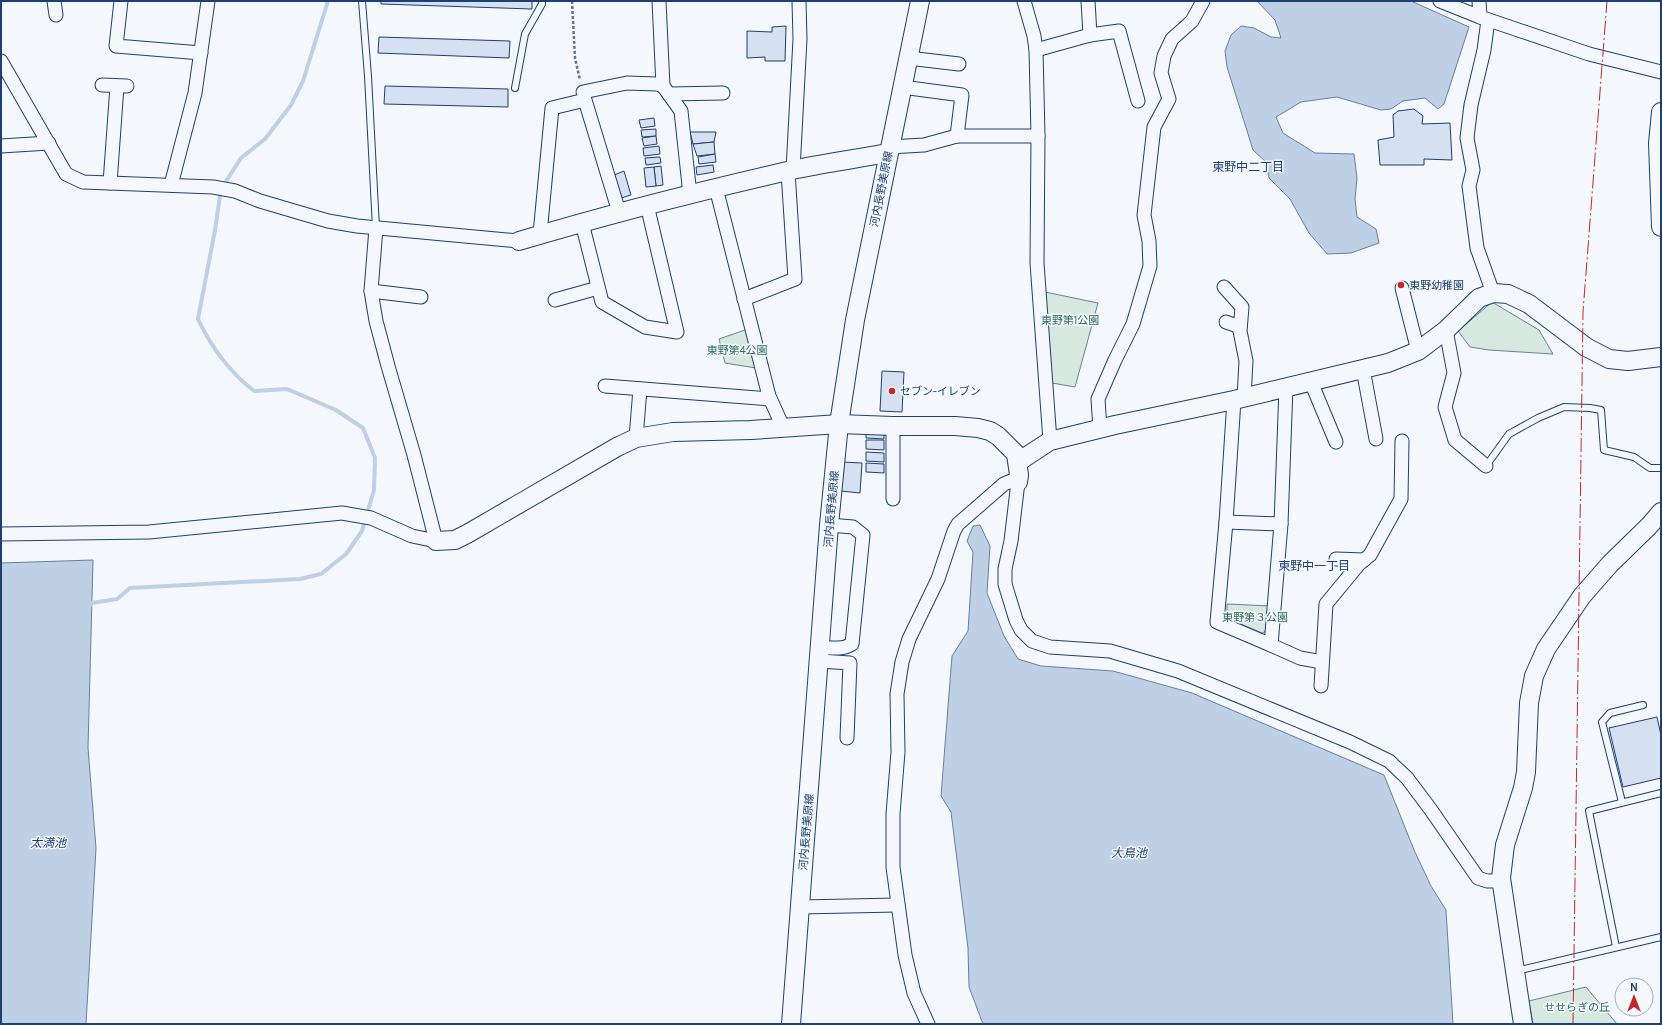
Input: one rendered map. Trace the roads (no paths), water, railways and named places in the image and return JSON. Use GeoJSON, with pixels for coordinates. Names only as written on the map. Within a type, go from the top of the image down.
{"type":"FeatureCollection","features":[{"type":"Feature","properties":{"kind":"street"},"geometry":{"type":"LineString","coordinates":[[54,1],[56,15]]}},
{"type":"Feature","properties":{"kind":"street"},"geometry":{"type":"LineString","coordinates":[[121,1],[116,46],[201,53]]}},
{"type":"Feature","properties":{"kind":"street"},"geometry":{"type":"LineString","coordinates":[[171,186],[196,93],[208,1]]}},
{"type":"Feature","properties":{"kind":"street"},"geometry":{"type":"LineString","coordinates":[[659,1],[666,90]]}},
{"type":"Feature","properties":{"kind":"street"},"geometry":{"type":"LineString","coordinates":[[744,299],[795,278],[791,171],[800,38],[799,1]]}},
{"type":"Feature","properties":{"kind":"street","name":"河内長野美原線"},"geometry":{"type":"LineString","coordinates":[[791,1024],[829,525],[839,424],[855,320],[920,1]]}},
{"type":"Feature","properties":{"kind":"street"},"geometry":{"type":"LineString","coordinates":[[1024,1],[1034,36],[1036,50],[1038,262],[1050,441]]}},
{"type":"Feature","properties":{"kind":"street"},"geometry":{"type":"LineString","coordinates":[[1088,1],[1090,35]]}},
{"type":"Feature","properties":{"kind":"street"},"geometry":{"type":"LineString","coordinates":[[1100,429],[1098,399],[1133,324],[1150,266],[1149,241],[1144,215],[1154,127],[1169,99],[1161,73],[1164,56],[1172,38],[1192,21],[1203,1]]}},
{"type":"Feature","properties":{"kind":"street"},"geometry":{"type":"LineString","coordinates":[[1440,1],[1588,54],[1661,72]]}},
{"type":"Feature","properties":{"kind":"street"},"geometry":{"type":"LineString","coordinates":[[1479,1],[1484,18],[1484,50],[1471,105],[1467,138],[1473,170],[1469,186],[1477,248],[1493,293]]}},
{"type":"Feature","properties":{"kind":"street"},"geometry":{"type":"LineString","coordinates":[[1036,50],[1090,35],[1119,31],[1138,101]]}},
{"type":"Feature","properties":{"kind":"street"},"geometry":{"type":"LineString","coordinates":[[908,58],[959,64]]}},
{"type":"Feature","properties":{"kind":"street"},"geometry":{"type":"LineString","coordinates":[[1,61],[5,75],[66,174],[83,182],[212,187],[235,191],[260,201],[328,221],[376,228],[519,241],[582,222],[690,194],[889,150],[924,145],[957,136],[1038,136]]}},
{"type":"Feature","properties":{"kind":"street"},"geometry":{"type":"LineString","coordinates":[[583,92],[627,83],[657,84],[666,90],[681,110],[690,194]]}},
{"type":"Feature","properties":{"kind":"street"},"geometry":{"type":"LineString","coordinates":[[102,85],[122,86],[110,183]]}},
{"type":"Feature","properties":{"kind":"street"},"geometry":{"type":"LineString","coordinates":[[902,87],[962,95],[957,136]]}},
{"type":"Feature","properties":{"kind":"street"},"geometry":{"type":"LineString","coordinates":[[666,90],[723,93]]}},
{"type":"Feature","properties":{"kind":"street"},"geometry":{"type":"LineString","coordinates":[[540,234],[552,108],[585,100],[619,212]]}},
{"type":"Feature","properties":{"kind":"street"},"geometry":{"type":"LineString","coordinates":[[1661,112],[1661,227]]}},
{"type":"Feature","properties":{"kind":"street"},"geometry":{"type":"LineString","coordinates":[[1,146],[48,143]]}},
{"type":"Feature","properties":{"kind":"street"},"geometry":{"type":"LineString","coordinates":[[716,188],[770,399],[783,427]]}},
{"type":"Feature","properties":{"kind":"street"},"geometry":{"type":"LineString","coordinates":[[582,222],[602,302],[645,327],[677,332],[647,205]]}},
{"type":"Feature","properties":{"kind":"street"},"geometry":{"type":"LineString","coordinates":[[376,228],[370,292],[382,343],[414,455],[436,541]]}},
{"type":"Feature","properties":{"kind":"street"},"geometry":{"type":"LineString","coordinates":[[1224,287],[1242,307],[1240,331],[1246,361],[1239,399],[1217,622],[1300,658],[1322,662]]}},
{"type":"Feature","properties":{"kind":"street"},"geometry":{"type":"LineString","coordinates":[[555,300],[598,288]]}},
{"type":"Feature","properties":{"kind":"street"},"geometry":{"type":"LineString","coordinates":[[1402,288],[1418,351]]}},
{"type":"Feature","properties":{"kind":"street"},"geometry":{"type":"LineString","coordinates":[[370,292],[421,298]]}},
{"type":"Feature","properties":{"kind":"street"},"geometry":{"type":"LineString","coordinates":[[1018,462],[1050,441],[1239,399],[1388,363],[1418,351],[1446,330],[1479,298],[1493,293],[1508,294],[1529,304],[1586,347],[1609,359],[1628,361],[1661,357]]}},
{"type":"Feature","properties":{"kind":"street"},"geometry":{"type":"LineString","coordinates":[[1226,322],[1240,327]]}},
{"type":"Feature","properties":{"kind":"street"},"geometry":{"type":"LineString","coordinates":[[1446,330],[1454,373],[1445,407],[1455,440],[1486,466]]}},
{"type":"Feature","properties":{"kind":"street"},"geometry":{"type":"LineString","coordinates":[[1362,369],[1376,439]]}},
{"type":"Feature","properties":{"kind":"street"},"geometry":{"type":"LineString","coordinates":[[1311,382],[1336,442]]}},
{"type":"Feature","properties":{"kind":"street"},"geometry":{"type":"LineString","coordinates":[[605,386],[770,399]]}},
{"type":"Feature","properties":{"kind":"street"},"geometry":{"type":"LineString","coordinates":[[1271,645],[1280,524],[1286,387]]}},
{"type":"Feature","properties":{"kind":"street"},"geometry":{"type":"LineString","coordinates":[[636,438],[640,389]]}},
{"type":"Feature","properties":{"kind":"street"},"geometry":{"type":"LineString","coordinates":[[1,534],[149,532],[342,513],[371,518],[412,536],[436,541],[455,540],[610,451],[636,438],[673,432],[751,430],[839,424],[955,426],[978,428],[990,431],[998,436],[1016,454],[1018,462],[1018,482],[1011,541],[1004,576],[1006,592],[1016,620],[1027,636],[1040,645],[1110,651],[1178,670],[1350,742],[1389,760],[1407,778],[1478,878],[1487,881],[1502,881]]}},
{"type":"Feature","properties":{"kind":"street"},"geometry":{"type":"LineString","coordinates":[[893,426],[893,500]]}},
{"type":"Feature","properties":{"kind":"street"},"geometry":{"type":"LineString","coordinates":[[1321,686],[1326,604],[1370,555],[1401,499],[1402,441]]}},
{"type":"Feature","properties":{"kind":"street"},"geometry":{"type":"LineString","coordinates":[[928,1024],[914,993],[905,955],[893,867],[893,814],[898,752],[897,694],[902,662],[909,640],[938,579],[954,531],[958,524],[1004,484],[1011,481],[1018,482]]}},
{"type":"Feature","properties":{"kind":"street"},"geometry":{"type":"LineString","coordinates":[[1523,1024],[1502,881],[1502,862],[1505,844],[1523,788],[1526,772],[1530,689],[1539,662],[1546,648],[1582,596],[1661,512]]}},
{"type":"Feature","properties":{"kind":"street"},"geometry":{"type":"LineString","coordinates":[[1226,522],[1280,524]]}},
{"type":"Feature","properties":{"kind":"street"},"geometry":{"type":"LineString","coordinates":[[820,654],[846,648],[852,644],[863,535],[853,527],[829,525]]}},
{"type":"Feature","properties":{"kind":"street"},"geometry":{"type":"LineString","coordinates":[[1336,559],[1364,560]]}},
{"type":"Feature","properties":{"kind":"street"},"geometry":{"type":"LineString","coordinates":[[820,654],[850,663],[846,738]]}},
{"type":"Feature","properties":{"kind":"street"},"geometry":{"type":"LineString","coordinates":[[800,907],[898,905]]}},
{"type":"Feature","properties":{"kind":"lane"},"geometry":{"type":"LineString","coordinates":[[362,1],[368,76],[376,228]]}},
{"type":"Feature","properties":{"kind":"lane"},"geometry":{"type":"LineString","coordinates":[[515,88],[525,34],[542,4],[542,1]]}},
{"type":"Feature","properties":{"kind":"lane"},"geometry":{"type":"LineString","coordinates":[[1486,466],[1509,434],[1538,418],[1564,407],[1601,410],[1604,450],[1634,457],[1650,468],[1661,468]]}},
{"type":"Feature","properties":{"kind":"lane"},"geometry":{"type":"LineString","coordinates":[[1622,802],[1602,722],[1610,713],[1644,705]]}},
{"type":"Feature","properties":{"kind":"lane"},"geometry":{"type":"LineString","coordinates":[[1616,947],[1589,811],[1661,793]]}},
{"type":"Feature","properties":{"kind":"lane"},"geometry":{"type":"LineString","coordinates":[[1515,972],[1661,937]]}},
{"type":"Feature","properties":{"kind":"water"},"geometry":{"type":"Polygon","coordinates":[[[1257,1],[1411,1],[1469,27],[1444,104],[1438,109],[1425,98],[1403,101],[1391,109],[1381,110],[1337,97],[1301,102],[1276,117],[1283,133],[1315,153],[1354,154],[1357,178],[1355,199],[1357,217],[1376,229],[1379,243],[1351,253],[1327,254],[1309,233],[1290,199],[1269,178],[1266,162],[1253,150],[1227,67],[1225,51],[1231,35],[1241,26],[1254,28],[1271,37],[1281,38],[1275,20],[1257,1]]]}},
{"type":"Feature","properties":{"kind":"water","name":"大鳥池"},"geometry":{"type":"Polygon","coordinates":[[[980,525],[990,546],[987,593],[1004,636],[1018,659],[1041,666],[1113,671],[1192,693],[1384,775],[1414,850],[1431,886],[1446,910],[1453,1024],[983,1024],[969,987],[968,948],[951,812],[941,796],[952,656],[968,631],[973,552],[967,541],[973,526],[980,525]]]}},
{"type":"Feature","properties":{"kind":"water","name":"太満池"},"geometry":{"type":"Polygon","coordinates":[[[93,560],[88,748],[96,848],[86,1024],[1,1024],[1,563],[93,560]]]}},
{"type":"Feature","properties":{"kind":"waterway"},"geometry":{"type":"LineString","coordinates":[[89,607],[92,603],[117,599],[130,588],[300,579],[321,574],[346,554],[362,531],[374,490],[375,458],[363,428],[336,410],[287,389],[254,391],[229,367],[215,349],[198,319],[215,230],[221,189],[241,158],[265,139],[291,105],[303,81],[328,1]]}},
{"type":"Feature","properties":{"kind":"place","name":"東野幼稚園"},"geometry":{"type":"Point","coordinates":[1401,285]}},
{"type":"Feature","properties":{"kind":"place","name":"セブン-イレブン"},"geometry":{"type":"Point","coordinates":[892,391]}},
{"type":"Feature","properties":{"kind":"district","name":"東野中二丁目"},"geometry":{"type":"Point","coordinates":[1248,167]}},
{"type":"Feature","properties":{"kind":"district","name":"東野中一丁目"},"geometry":{"type":"Point","coordinates":[1314,566]}},
{"type":"Feature","properties":{"kind":"park label","name":"東野第1公園"},"geometry":{"type":"Point","coordinates":[1070,320]}},
{"type":"Feature","properties":{"kind":"park label","name":"東野第4公園"},"geometry":{"type":"Point","coordinates":[737,350]}},
{"type":"Feature","properties":{"kind":"park label","name":"東野第３公園"},"geometry":{"type":"Point","coordinates":[1255,617]}},
{"type":"Feature","properties":{"kind":"park label","name":"せせらぎの丘"},"geometry":{"type":"Point","coordinates":[1577,1007]}}]}
